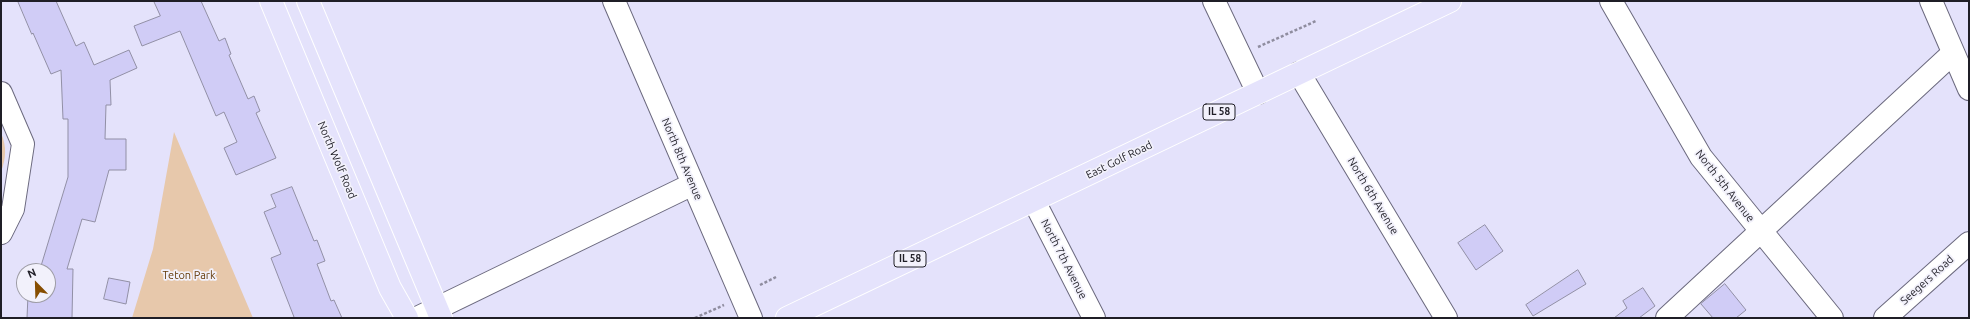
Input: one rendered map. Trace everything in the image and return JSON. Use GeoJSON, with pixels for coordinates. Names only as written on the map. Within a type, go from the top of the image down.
{"type":"FeatureCollection","features":[{"type":"Feature","properties":{"kind":"main road","name":"North Wolf Road"},"geometry":{"type":"LineString","coordinates":[[271,1],[390,288],[407,318]]}},
{"type":"Feature","properties":{"kind":"main road"},"geometry":{"type":"LineString","coordinates":[[308,1],[439,313]]}},
{"type":"Feature","properties":{"kind":"main road","name":"East Golf Road"},"geometry":{"type":"LineString","coordinates":[[787,318],[1450,1]]}},
{"type":"Feature","properties":{"kind":"street","name":"North 8th Avenue"},"geometry":{"type":"LineString","coordinates":[[614,1],[751,318]]}},
{"type":"Feature","properties":{"kind":"street"},"geometry":{"type":"LineString","coordinates":[[1214,1],[1258,93]]}},
{"type":"Feature","properties":{"kind":"street","name":"North 5th Avenue"},"geometry":{"type":"LineString","coordinates":[[1611,1],[1701,157],[1832,318]]}},
{"type":"Feature","properties":{"kind":"street"},"geometry":{"type":"LineString","coordinates":[[1932,1],[1969,89]]}},
{"type":"Feature","properties":{"kind":"street"},"geometry":{"type":"LineString","coordinates":[[1667,318],[1762,232],[1953,53]]}},
{"type":"Feature","properties":{"kind":"street","name":"North 6th Avenue"},"geometry":{"type":"LineString","coordinates":[[1299,73],[1446,318]]}},
{"type":"Feature","properties":{"kind":"street"},"geometry":{"type":"LineString","coordinates":[[1,93],[23,144],[12,209],[1,233]]}},
{"type":"Feature","properties":{"kind":"street"},"geometry":{"type":"LineString","coordinates":[[417,318],[439,313],[693,184]]}},
{"type":"Feature","properties":{"kind":"street","name":"North 7th Avenue"},"geometry":{"type":"LineString","coordinates":[[1034,201],[1094,318]]}},
{"type":"Feature","properties":{"kind":"street","name":"Seegers Road"},"geometry":{"type":"LineString","coordinates":[[1885,318],[1969,243]]}},
{"type":"Feature","properties":{"kind":"path"},"geometry":{"type":"LineString","coordinates":[[1253,49],[1316,21]]}},
{"type":"Feature","properties":{"kind":"path"},"geometry":{"type":"LineString","coordinates":[[758,286],[776,277]]}},
{"type":"Feature","properties":{"kind":"path"},"geometry":{"type":"LineString","coordinates":[[695,318],[722,306]]}},
{"type":"Feature","properties":{"kind":"green space","name":"Teton Park"},"geometry":{"type":"Polygon","coordinates":[[[174,132],[253,318],[132,318],[153,249],[174,132]]]}},
{"type":"Feature","properties":{"kind":"green space"},"geometry":{"type":"Polygon","coordinates":[[[1,133],[5,152],[1,172],[1,133]]]}},
{"type":"Feature","properties":{"kind":"building"},"geometry":{"type":"Polygon","coordinates":[[[18,1],[56,1],[76,46],[84,42],[94,65],[129,50],[137,68],[110,80],[111,105],[106,105],[105,139],[126,139],[126,170],[109,170],[95,222],[82,219],[67,269],[73,269],[72,318],[27,318],[28,303],[56,303],[56,263],[42,263],[68,177],[68,119],[63,119],[61,70],[51,74],[33,33],[32,34],[18,1]]]}},
{"type":"Feature","properties":{"kind":"building"},"geometry":{"type":"Polygon","coordinates":[[[154,1],[201,1],[219,41],[225,38],[231,54],[229,55],[248,99],[254,96],[260,111],[256,113],[276,158],[236,175],[224,148],[237,142],[224,112],[216,116],[180,31],[142,46],[134,26],[160,16],[154,1]]]}},
{"type":"Feature","properties":{"kind":"building"},"geometry":{"type":"Polygon","coordinates":[[[292,187],[314,241],[317,240],[325,261],[317,264],[331,301],[334,300],[342,318],[292,318],[294,317],[271,258],[281,254],[264,212],[276,207],[271,195],[292,187]]]}},
{"type":"Feature","properties":{"kind":"building"},"geometry":{"type":"Polygon","coordinates":[[[1485,225],[1503,251],[1476,270],[1458,243],[1485,225]]]}},
{"type":"Feature","properties":{"kind":"building"},"geometry":{"type":"Polygon","coordinates":[[[1578,270],[1586,284],[1533,316],[1526,305],[1578,270]]]}},
{"type":"Feature","properties":{"kind":"building"},"geometry":{"type":"Polygon","coordinates":[[[109,278],[130,282],[126,304],[104,299],[109,278]]]}},
{"type":"Feature","properties":{"kind":"building"},"geometry":{"type":"Polygon","coordinates":[[[1725,284],[1746,310],[1736,318],[1713,318],[1701,304],[1725,284]]]}},
{"type":"Feature","properties":{"kind":"building"},"geometry":{"type":"Polygon","coordinates":[[[1643,288],[1655,306],[1639,318],[1614,318],[1627,308],[1623,301],[1643,288]]]}}]}
